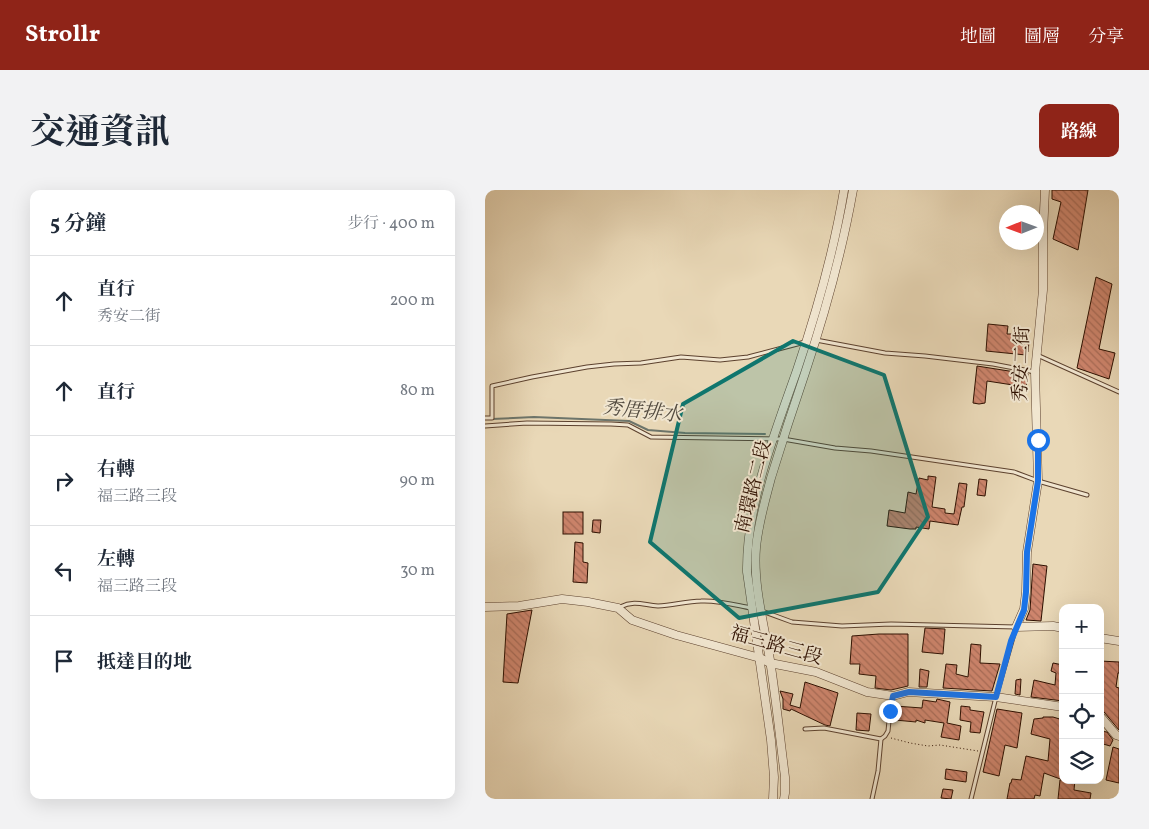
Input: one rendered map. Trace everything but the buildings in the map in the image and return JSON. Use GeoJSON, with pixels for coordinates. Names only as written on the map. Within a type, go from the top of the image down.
{"type":"FeatureCollection","features":[{"type":"Feature","properties":{"kind":"street","name":"南環路二段"},"geometry":{"type":"LineString","coordinates":[[773,799],[774,777],[771,740],[747,572],[748,543],[751,519],[774,438],[807,341],[823,285],[839,222],[844,190]]}},
{"type":"Feature","properties":{"kind":"street","name":"南環路二段"},"geometry":{"type":"LineString","coordinates":[[784,799],[785,777],[755,568],[756,549],[759,523],[783,439],[832,286],[853,190]]}},
{"type":"Feature","properties":{"kind":"street","name":"秀安二街"},"geometry":{"type":"LineString","coordinates":[[1016,627],[1024,610],[1027,552],[1038,481],[1035,372],[1043,290],[1045,190]]}},
{"type":"Feature","properties":{"kind":"street","name":"福三路三段"},"geometry":{"type":"LineString","coordinates":[[485,608],[519,606],[562,599],[589,602],[618,608],[632,620],[677,635],[760,658],[770,663],[816,672],[867,692],[893,696],[909,692],[996,697],[1059,706]]}},
{"type":"Feature","properties":{"kind":"street"},"geometry":{"type":"LineString","coordinates":[[1016,627],[1059,627]]}},
{"type":"Feature","properties":{"kind":"street"},"geometry":{"type":"LineString","coordinates":[[1104,639],[1119,641]]}},
{"type":"Feature","properties":{"kind":"street"},"geometry":{"type":"LineString","coordinates":[[1104,720],[1119,736]]}},
{"type":"Feature","properties":{"kind":"lane"},"geometry":{"type":"LineString","coordinates":[[485,418],[492,418],[492,386],[587,367],[681,357],[720,360],[748,357],[816,340],[885,353],[993,364],[1035,372]]}},
{"type":"Feature","properties":{"kind":"lane"},"geometry":{"type":"LineString","coordinates":[[1037,355],[1119,392]]}},
{"type":"Feature","properties":{"kind":"lane"},"geometry":{"type":"LineString","coordinates":[[485,426],[527,423],[611,424],[628,425],[651,437],[783,439],[835,448],[871,451],[1014,472],[1087,495]]}},
{"type":"Feature","properties":{"kind":"lane"},"geometry":{"type":"LineString","coordinates":[[618,608],[636,602],[661,606],[701,601],[720,602],[761,610],[792,622],[842,626],[891,624],[1016,627],[996,697],[971,799]]}},
{"type":"Feature","properties":{"kind":"lane"},"geometry":{"type":"LineString","coordinates":[[872,799],[878,771],[881,739],[888,732],[893,696]]}},
{"type":"Feature","properties":{"kind":"lane"},"geometry":{"type":"LineString","coordinates":[[805,729],[824,728],[881,739]]}},
{"type":"Feature","properties":{"kind":"path"},"geometry":{"type":"LineString","coordinates":[[885,736],[927,746],[940,744],[983,752]]}},
{"type":"Feature","properties":{"kind":"highlighted area"},"geometry":{"type":"Polygon","coordinates":[[[793,341],[884,375],[928,517],[878,592],[739,618],[650,542],[683,404],[793,341]]]}},
{"type":"Feature","properties":{"kind":"waterway","name":"秀厝排水"},"geometry":{"type":"LineString","coordinates":[[492,419],[534,417],[629,421],[648,430],[685,433],[765,434]]}},
{"type":"Feature","properties":{"kind":"route"},"geometry":{"type":"LineString","coordinates":[[890,711],[893,696],[909,692],[996,697],[1011,641],[1024,610],[1027,552],[1038,481],[1038,440]]}}]}
